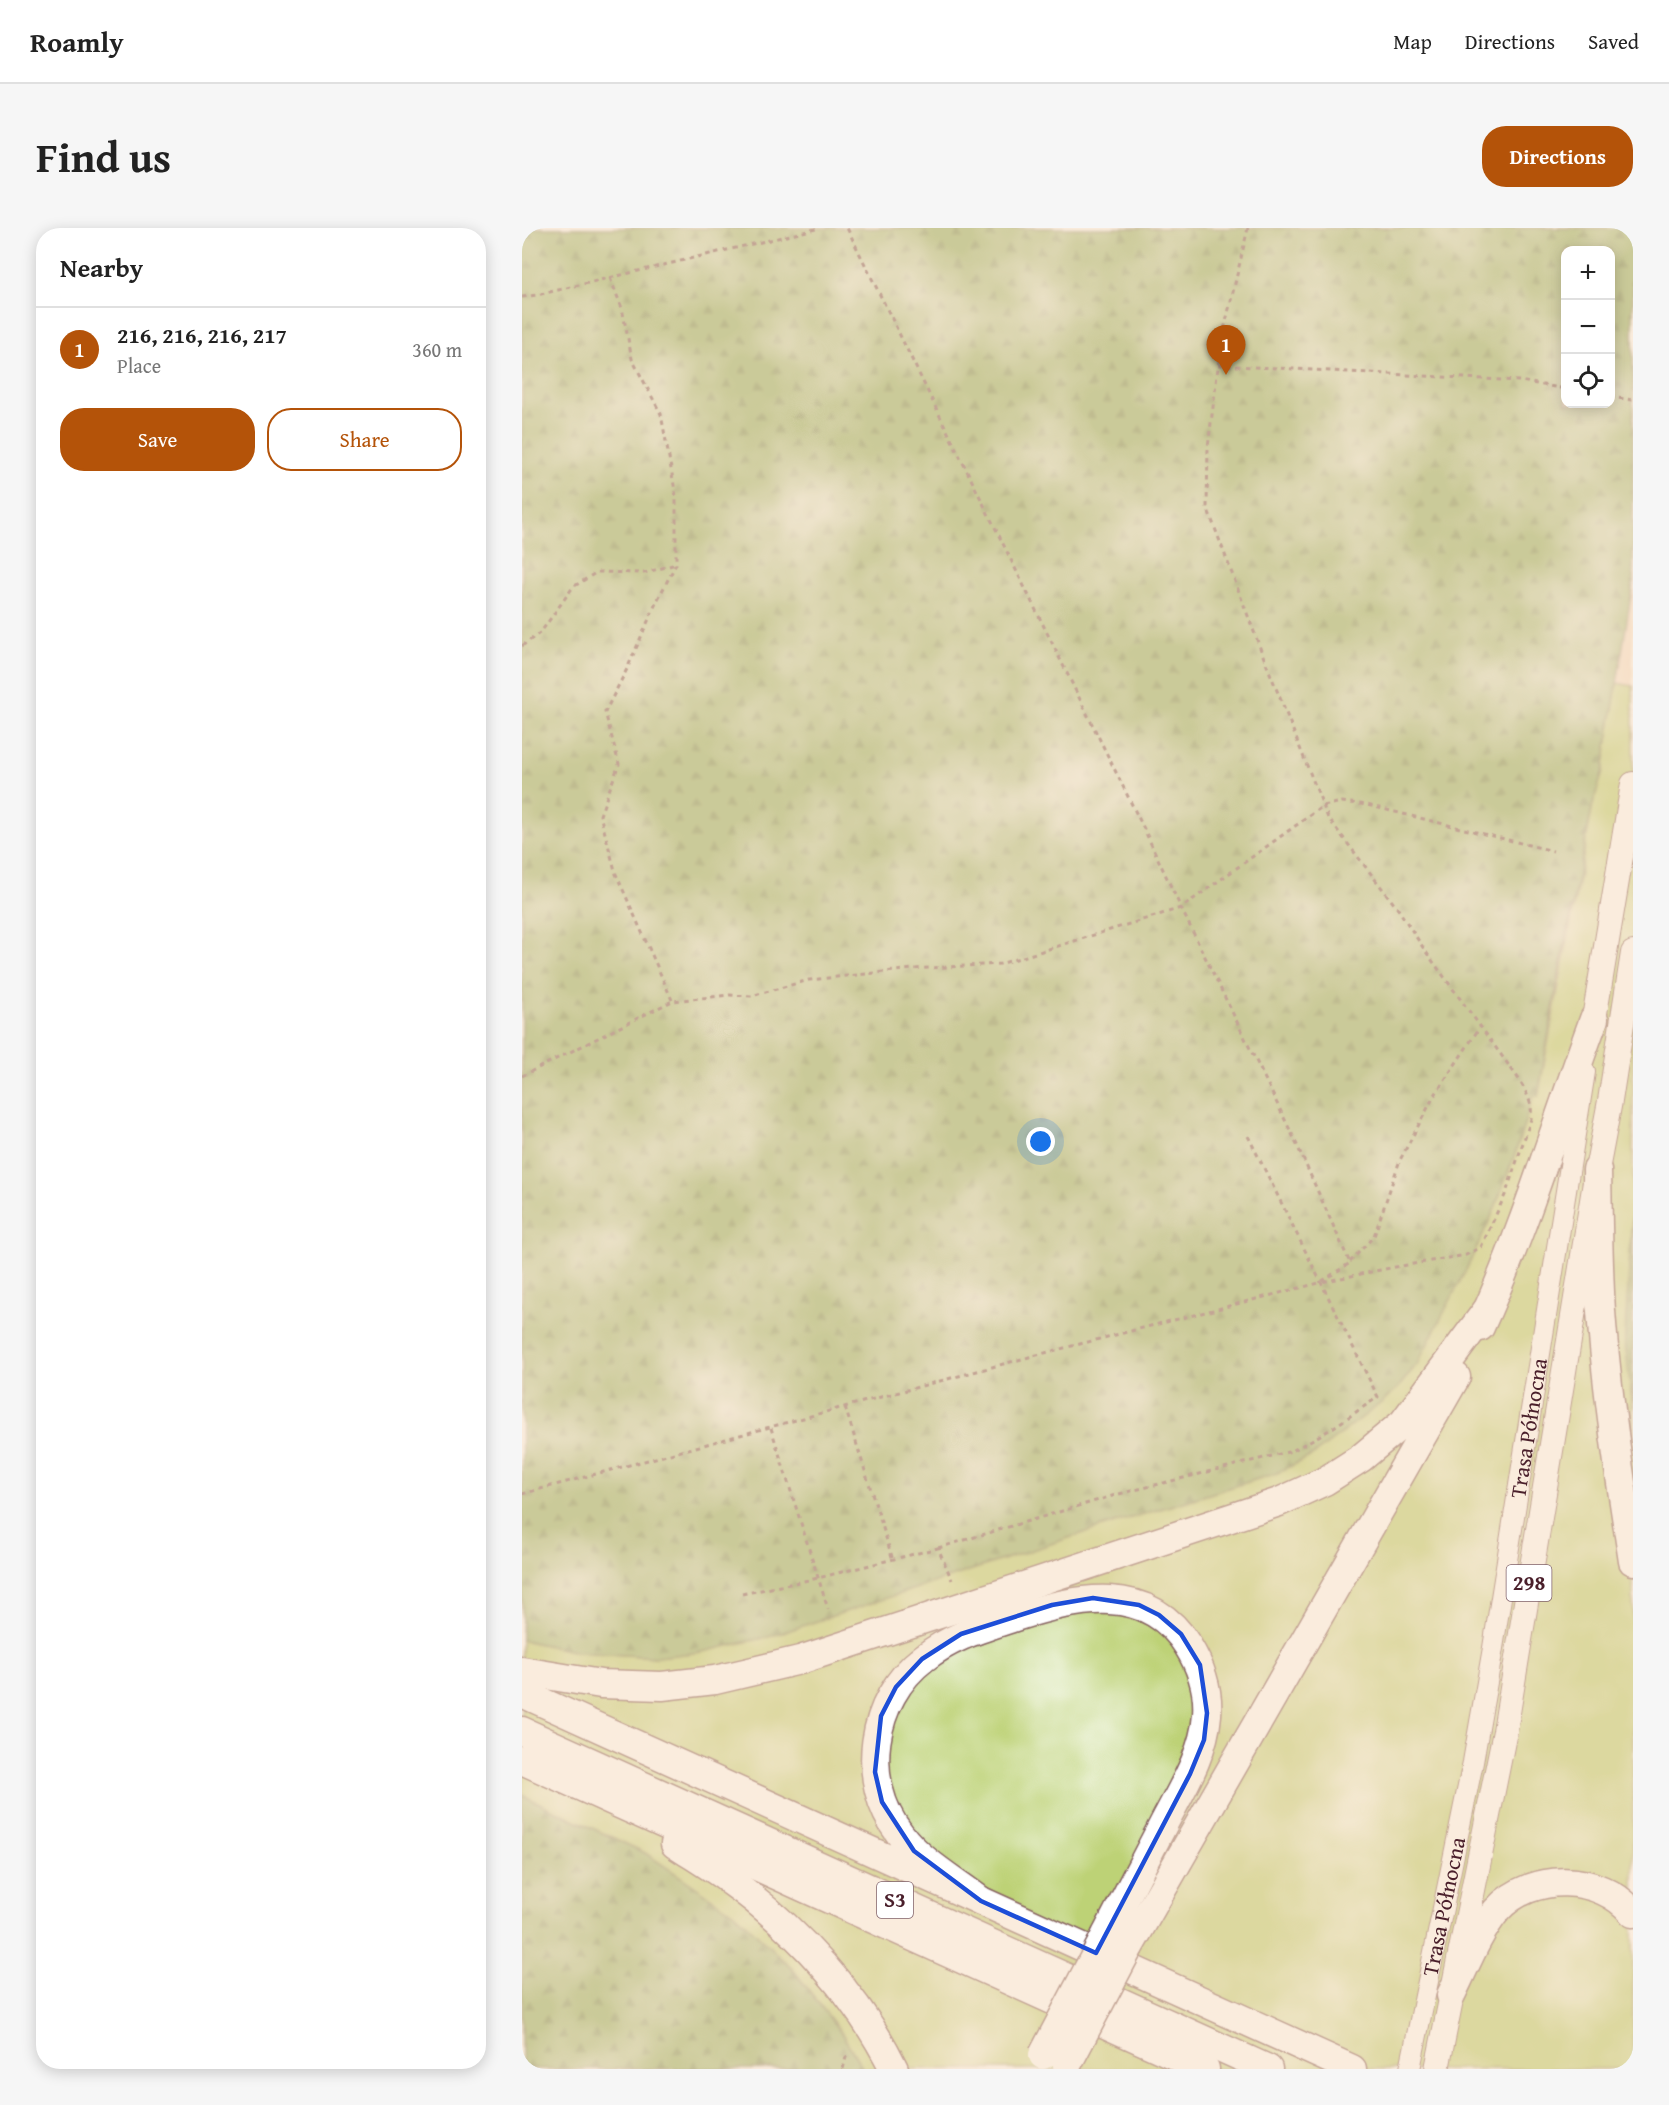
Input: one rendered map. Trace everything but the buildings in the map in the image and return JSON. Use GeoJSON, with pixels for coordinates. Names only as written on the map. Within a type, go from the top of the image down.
{"type":"FeatureCollection","features":[{"type":"Feature","properties":{"kind":"highway"},"geometry":{"type":"LineString","coordinates":[[1053,2065],[1118,1941],[1423,1437],[1458,1374],[1510,1259],[1594,1019]]}},
{"type":"Feature","properties":{"kind":"highway"},"geometry":{"type":"LineString","coordinates":[[1597,1170],[1600,1278],[1606,1369],[1614,1442],[1633,1561]]}},
{"type":"Feature","properties":{"kind":"highway"},"geometry":{"type":"LineString","coordinates":[[522,1671],[601,1684],[662,1686],[715,1680],[800,1660],[1279,1502],[1325,1481],[1361,1458],[1403,1423],[1487,1310]]}},
{"type":"Feature","properties":{"kind":"highway"},"geometry":{"type":"LineString","coordinates":[[981,1901],[914,1851],[898,1832],[882,1802],[875,1772],[875,1747],[881,1716],[896,1687],[922,1659],[961,1634],[1052,1605],[1093,1598],[1139,1605],[1159,1615],[1180,1634],[1200,1665],[1206,1688],[1207,1713],[1204,1740],[1118,1941]]}},
{"type":"Feature","properties":{"kind":"highway"},"geometry":{"type":"LineString","coordinates":[[522,1693],[1352,2069]]}},
{"type":"Feature","properties":{"kind":"highway","name":"S3"},"geometry":{"type":"LineString","coordinates":[[522,1731],[1268,2069]]}},
{"type":"Feature","properties":{"kind":"highway","name":"S3"},"geometry":{"type":"LineString","coordinates":[[522,1760],[1205,2069]]}},
{"type":"Feature","properties":{"kind":"highway"},"geometry":{"type":"LineString","coordinates":[[601,1796],[731,1881],[774,1916],[816,1957],[864,2017],[894,2069]]}},
{"type":"Feature","properties":{"kind":"highway"},"geometry":{"type":"LineString","coordinates":[[1451,1995],[1487,1925],[1498,1910],[1520,1892],[1546,1884],[1576,1882],[1603,1890],[1633,1912]]}},
{"type":"Feature","properties":{"kind":"main road","name":"Trasa Północna"},"geometry":{"type":"LineString","coordinates":[[1594,1019],[1633,784]]}},
{"type":"Feature","properties":{"kind":"main road","name":"Trasa Północna"},"geometry":{"type":"LineString","coordinates":[[1437,2069],[1505,1731],[1633,953]]}},
{"type":"Feature","properties":{"kind":"street","name":"Trasa Północna"},"geometry":{"type":"LineString","coordinates":[[1410,2069],[1473,1762],[1491,1660],[1594,1019]]}},
{"type":"Feature","properties":{"kind":"path"},"geometry":{"type":"LineString","coordinates":[[522,297],[820,228]]}},
{"type":"Feature","properties":{"kind":"path"},"geometry":{"type":"LineString","coordinates":[[847,228],[1145,831],[1180,908],[1292,1134],[1350,1263]]}},
{"type":"Feature","properties":{"kind":"path"},"geometry":{"type":"LineString","coordinates":[[522,1494],[1319,1283],[1466,1255],[1481,1248],[1506,1193],[1531,1119],[1532,1107],[1518,1078],[1398,909],[1328,818],[1207,507],[1208,447],[1221,343],[1248,228]]}},
{"type":"Feature","properties":{"kind":"path"},"geometry":{"type":"LineString","coordinates":[[610,278],[622,308],[632,359],[661,414],[676,496],[676,564],[605,712],[619,764],[600,815],[616,874],[672,1001]]}},
{"type":"Feature","properties":{"kind":"path"},"geometry":{"type":"LineString","coordinates":[[1218,364],[1520,381],[1561,388]]}},
{"type":"Feature","properties":{"kind":"path"},"geometry":{"type":"LineString","coordinates":[[1615,398],[1633,400]]}},
{"type":"Feature","properties":{"kind":"path"},"geometry":{"type":"LineString","coordinates":[[522,646],[541,632],[573,587],[597,572],[644,573],[676,564]]}},
{"type":"Feature","properties":{"kind":"path"},"geometry":{"type":"LineString","coordinates":[[522,1076],[672,1001],[730,995],[751,996],[809,980],[913,969],[1000,964],[1180,908],[1323,806],[1342,802],[1367,806],[1553,851]]}},
{"type":"Feature","properties":{"kind":"path"},"geometry":{"type":"LineString","coordinates":[[1319,1283],[1350,1263],[1374,1236],[1400,1160],[1433,1098],[1480,1027]]}},
{"type":"Feature","properties":{"kind":"path"},"geometry":{"type":"LineString","coordinates":[[742,1594],[938,1548],[1119,1494],[1292,1450],[1331,1429],[1378,1397],[1319,1283],[1248,1136]]}},
{"type":"Feature","properties":{"kind":"path"},"geometry":{"type":"LineString","coordinates":[[845,1407],[892,1560]]}},
{"type":"Feature","properties":{"kind":"path"},"geometry":{"type":"LineString","coordinates":[[771,1427],[828,1609]]}},
{"type":"Feature","properties":{"kind":"path"},"geometry":{"type":"LineString","coordinates":[[938,1548],[952,1580]]}},
{"type":"Feature","properties":{"kind":"path"},"geometry":{"type":"LineString","coordinates":[[843,2069],[847,2053]]}},
{"type":"Feature","properties":{"kind":"highlighted area"},"geometry":{"type":"Polygon","coordinates":[[[1093,1598],[1139,1605],[1159,1615],[1181,1634],[1200,1665],[1207,1713],[1204,1740],[1190,1774],[1096,1953],[981,1901],[914,1851],[882,1802],[875,1772],[881,1716],[896,1687],[922,1659],[961,1634],[1052,1605],[1093,1598]]]}},
{"type":"Feature","properties":{"kind":"green space"},"geometry":{"type":"Polygon","coordinates":[[[522,228],[1633,228],[1633,583],[1603,771],[1593,803],[1559,974],[1538,1096],[1533,1096],[1493,1213],[1417,1364],[1398,1388],[1381,1403],[1313,1455],[1277,1473],[1108,1525],[772,1636],[702,1652],[657,1657],[578,1652],[522,1640],[522,228]]]}},
{"type":"Feature","properties":{"kind":"green space"},"geometry":{"type":"Polygon","coordinates":[[[1617,683],[1633,686],[1633,1202],[1625,1339],[1633,1408],[1633,2069],[863,2069],[842,2034],[794,1971],[737,1915],[645,1853],[522,1795],[522,1640],[578,1652],[657,1657],[903,1591],[1277,1473],[1313,1455],[1398,1388],[1466,1270],[1493,1213],[1515,1154],[1533,1095],[1538,1096],[1593,803],[1603,771],[1617,683]]]}},
{"type":"Feature","properties":{"kind":"green space"},"geometry":{"type":"Polygon","coordinates":[[[1633,1202],[1633,1408],[1625,1339],[1633,1202]]]}},
{"type":"Feature","properties":{"kind":"green space"},"geometry":{"type":"Polygon","coordinates":[[[522,1795],[645,1853],[737,1915],[794,1971],[842,2034],[863,2069],[522,2069],[522,1795]]]}},
{"type":"Feature","properties":{"kind":"place","name":"216, 216, 216, 217"},"geometry":{"type":"Point","coordinates":[1226,375]}}]}
